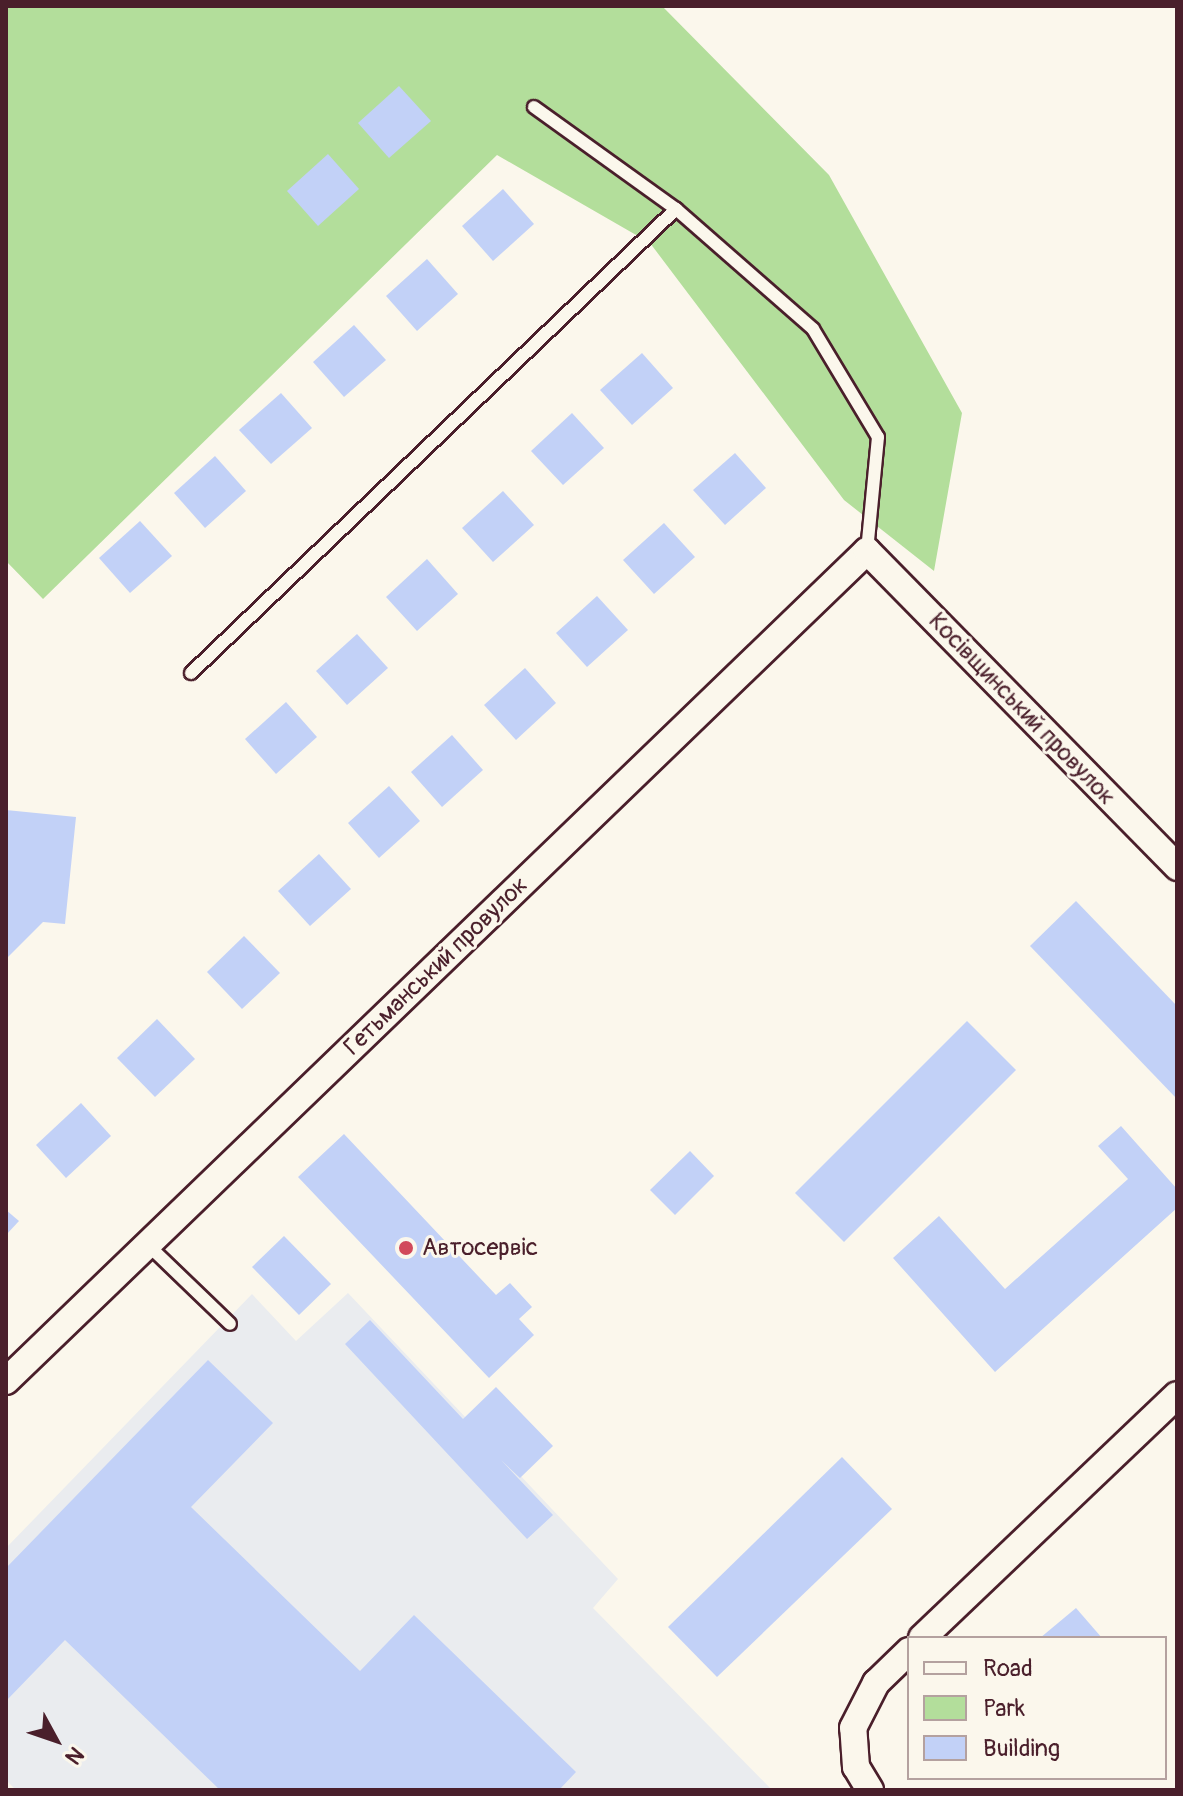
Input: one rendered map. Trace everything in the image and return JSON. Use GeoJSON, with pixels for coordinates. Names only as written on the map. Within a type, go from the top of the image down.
{"type":"FeatureCollection","features":[{"type":"Feature","properties":{"kind":"street","name":"Косівщинський провулок"},"geometry":{"type":"LineString","coordinates":[[867,551],[1177,867]]}},
{"type":"Feature","properties":{"kind":"street","name":"Гетьманський провулок"},"geometry":{"type":"LineString","coordinates":[[6,1381],[867,551]]}},
{"type":"Feature","properties":{"kind":"street"},"geometry":{"type":"LineString","coordinates":[[924,1636],[1177,1395]]}},
{"type":"Feature","properties":{"kind":"street"},"geometry":{"type":"LineString","coordinates":[[870,1790],[856,1767],[853,1728],[876,1683],[907,1653]]}},
{"type":"Feature","properties":{"kind":"lane"},"geometry":{"type":"LineString","coordinates":[[534,107],[676,209],[813,329],[878,437],[867,551]]}},
{"type":"Feature","properties":{"kind":"lane"},"geometry":{"type":"LineString","coordinates":[[191,673],[676,209]]}},
{"type":"Feature","properties":{"kind":"lane"},"geometry":{"type":"LineString","coordinates":[[147,1244],[230,1324]]}},
{"type":"Feature","properties":{"kind":"shaded area"},"geometry":{"type":"Polygon","coordinates":[[[348,1293],[618,1579],[593,1608],[772,1790],[16,1790],[6,1780],[6,1548],[252,1294],[296,1341],[348,1293]]]}},
{"type":"Feature","properties":{"kind":"green space"},"geometry":{"type":"Polygon","coordinates":[[[6,6],[662,6],[829,175],[962,413],[934,571],[844,500],[650,243],[497,155],[43,599],[6,561],[6,6]]]}},
{"type":"Feature","properties":{"kind":"building"},"geometry":{"type":"Polygon","coordinates":[[[399,86],[431,121],[389,158],[358,123],[399,86]]]}},
{"type":"Feature","properties":{"kind":"building"},"geometry":{"type":"Polygon","coordinates":[[[328,154],[359,189],[318,226],[287,191],[328,154]]]}},
{"type":"Feature","properties":{"kind":"building"},"geometry":{"type":"Polygon","coordinates":[[[503,189],[534,224],[493,261],[462,226],[503,189]]]}},
{"type":"Feature","properties":{"kind":"building"},"geometry":{"type":"Polygon","coordinates":[[[427,259],[458,294],[417,331],[386,296],[427,259]]]}},
{"type":"Feature","properties":{"kind":"building"},"geometry":{"type":"Polygon","coordinates":[[[354,325],[386,360],[344,397],[313,362],[354,325]]]}},
{"type":"Feature","properties":{"kind":"building"},"geometry":{"type":"Polygon","coordinates":[[[642,353],[673,388],[632,425],[600,390],[642,353]]]}},
{"type":"Feature","properties":{"kind":"building"},"geometry":{"type":"Polygon","coordinates":[[[281,393],[312,428],[271,464],[239,430],[281,393]]]}},
{"type":"Feature","properties":{"kind":"building"},"geometry":{"type":"Polygon","coordinates":[[[572,413],[604,448],[563,485],[531,451],[572,413]]]}},
{"type":"Feature","properties":{"kind":"building"},"geometry":{"type":"Polygon","coordinates":[[[735,453],[766,488],[725,525],[693,490],[735,453]]]}},
{"type":"Feature","properties":{"kind":"building"},"geometry":{"type":"Polygon","coordinates":[[[215,456],[246,491],[205,528],[174,493],[215,456]]]}},
{"type":"Feature","properties":{"kind":"building"},"geometry":{"type":"Polygon","coordinates":[[[503,491],[534,525],[493,562],[462,528],[503,491]]]}},
{"type":"Feature","properties":{"kind":"building"},"geometry":{"type":"Polygon","coordinates":[[[140,521],[172,556],[130,593],[99,558],[140,521]]]}},
{"type":"Feature","properties":{"kind":"building"},"geometry":{"type":"Polygon","coordinates":[[[664,523],[695,557],[654,594],[623,560],[664,523]]]}},
{"type":"Feature","properties":{"kind":"building"},"geometry":{"type":"Polygon","coordinates":[[[427,559],[458,594],[417,631],[386,597],[427,559]]]}},
{"type":"Feature","properties":{"kind":"building"},"geometry":{"type":"Polygon","coordinates":[[[597,596],[628,630],[587,667],[556,633],[597,596]]]}},
{"type":"Feature","properties":{"kind":"building"},"geometry":{"type":"Polygon","coordinates":[[[357,634],[388,668],[347,705],[316,671],[357,634]]]}},
{"type":"Feature","properties":{"kind":"building"},"geometry":{"type":"Polygon","coordinates":[[[525,668],[556,703],[516,740],[484,705],[525,668]]]}},
{"type":"Feature","properties":{"kind":"building"},"geometry":{"type":"Polygon","coordinates":[[[286,702],[317,737],[276,774],[245,739],[286,702]]]}},
{"type":"Feature","properties":{"kind":"building"},"geometry":{"type":"Polygon","coordinates":[[[452,735],[483,770],[442,807],[411,772],[452,735]]]}},
{"type":"Feature","properties":{"kind":"building"},"geometry":{"type":"Polygon","coordinates":[[[389,786],[420,821],[379,858],[348,823],[389,786]]]}},
{"type":"Feature","properties":{"kind":"building"},"geometry":{"type":"Polygon","coordinates":[[[6,810],[76,817],[65,924],[43,922],[6,959],[6,810]]]}},
{"type":"Feature","properties":{"kind":"building"},"geometry":{"type":"Polygon","coordinates":[[[319,854],[351,889],[310,926],[278,891],[319,854]]]}},
{"type":"Feature","properties":{"kind":"building"},"geometry":{"type":"Polygon","coordinates":[[[1076,901],[1177,1006],[1177,1099],[1030,946],[1076,901]]]}},
{"type":"Feature","properties":{"kind":"building"},"geometry":{"type":"Polygon","coordinates":[[[244,936],[280,973],[242,1009],[207,972],[244,936]]]}},
{"type":"Feature","properties":{"kind":"building"},"geometry":{"type":"Polygon","coordinates":[[[157,1019],[195,1059],[155,1097],[117,1058],[157,1019]]]}},
{"type":"Feature","properties":{"kind":"building"},"geometry":{"type":"Polygon","coordinates":[[[967,1021],[1016,1070],[844,1242],[795,1193],[967,1021]]]}},
{"type":"Feature","properties":{"kind":"building"},"geometry":{"type":"Polygon","coordinates":[[[81,1103],[111,1136],[66,1178],[36,1145],[81,1103]]]}},
{"type":"Feature","properties":{"kind":"building"},"geometry":{"type":"Polygon","coordinates":[[[1121,1126],[1177,1189],[1177,1208],[995,1372],[893,1258],[939,1216],[1005,1289],[1128,1179],[1098,1146],[1121,1126]]]}},
{"type":"Feature","properties":{"kind":"building"},"geometry":{"type":"Polygon","coordinates":[[[344,1134],[496,1295],[510,1283],[532,1307],[519,1319],[534,1335],[489,1378],[298,1177],[344,1134]]]}},
{"type":"Feature","properties":{"kind":"building"},"geometry":{"type":"Polygon","coordinates":[[[690,1151],[714,1176],[675,1215],[650,1190],[690,1151]]]}},
{"type":"Feature","properties":{"kind":"building"},"geometry":{"type":"Polygon","coordinates":[[[6,1210],[19,1221],[6,1235],[6,1210]]]}},
{"type":"Feature","properties":{"kind":"building"},"geometry":{"type":"Polygon","coordinates":[[[284,1236],[331,1284],[299,1315],[252,1267],[284,1236]]]}},
{"type":"Feature","properties":{"kind":"building"},"geometry":{"type":"Polygon","coordinates":[[[370,1320],[463,1419],[496,1387],[553,1446],[520,1478],[501,1460],[553,1515],[527,1539],[345,1344],[370,1320]]]}},
{"type":"Feature","properties":{"kind":"building"},"geometry":{"type":"Polygon","coordinates":[[[208,1360],[273,1423],[191,1507],[360,1671],[414,1615],[576,1772],[559,1790],[220,1790],[65,1640],[6,1701],[6,1568],[208,1360]]]}},
{"type":"Feature","properties":{"kind":"building"},"geometry":{"type":"Polygon","coordinates":[[[842,1457],[892,1509],[717,1677],[668,1627],[842,1457]]]}},
{"type":"Feature","properties":{"kind":"building"},"geometry":{"type":"Polygon","coordinates":[[[1076,1608],[1100,1636],[1042,1636],[1076,1608]]]}},
{"type":"Feature","properties":{"kind":"place","name":"Автосервіс"},"geometry":{"type":"Point","coordinates":[406,1248]}}]}
